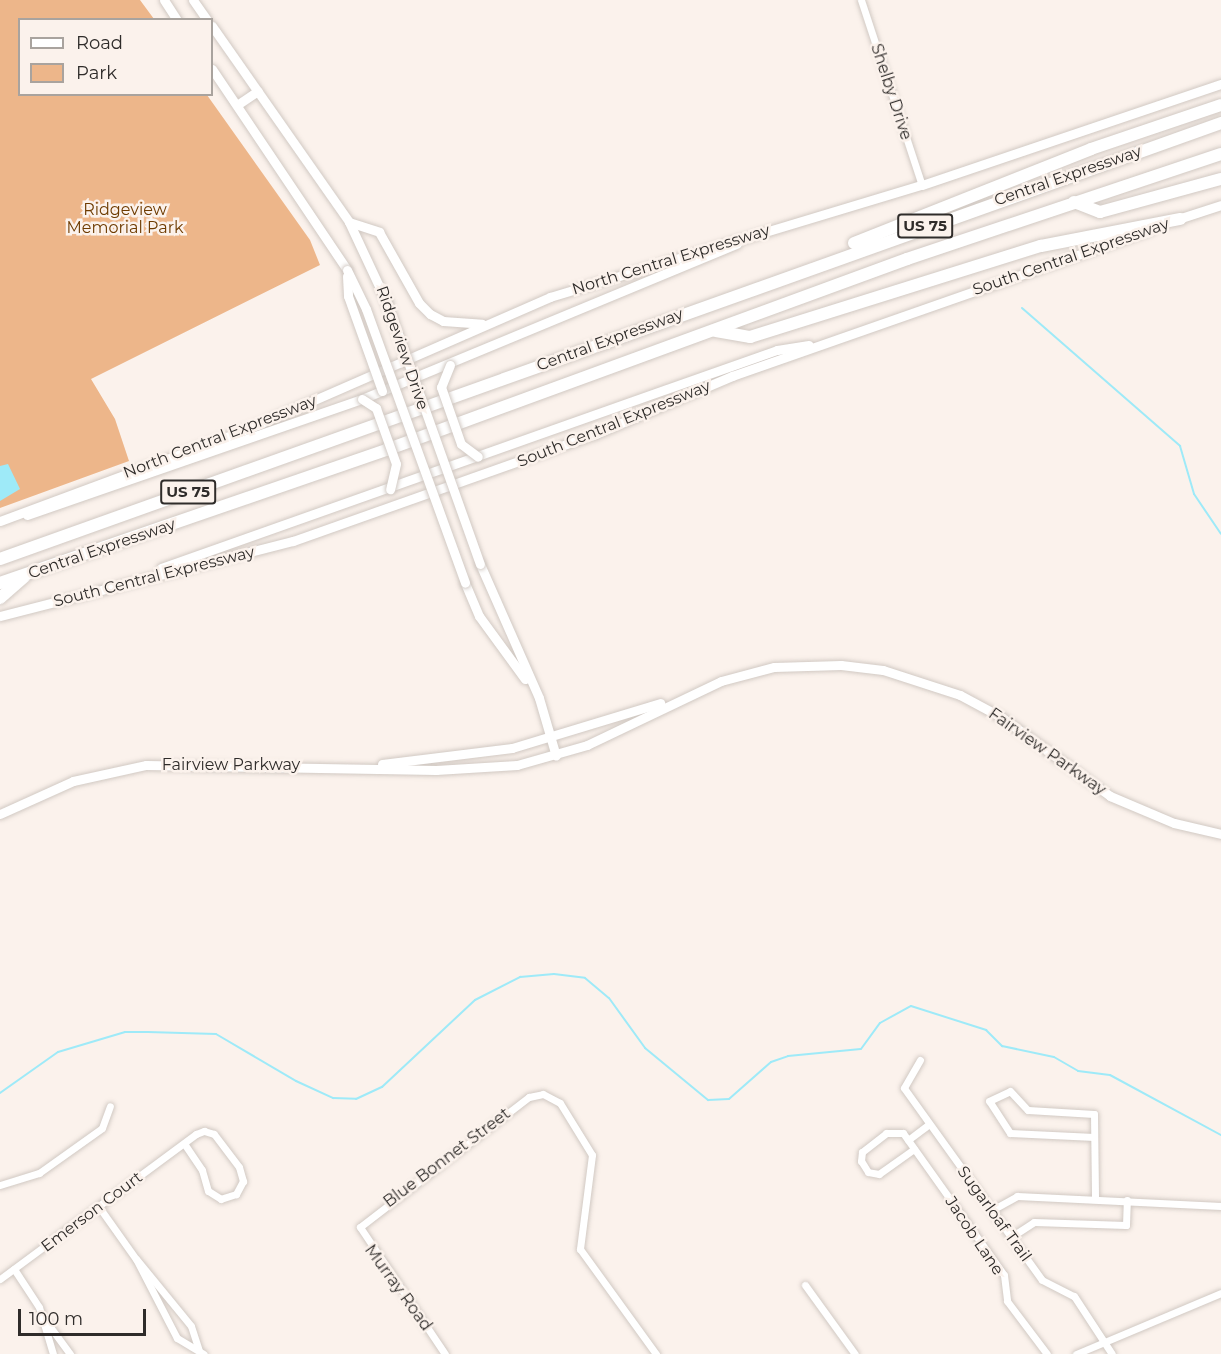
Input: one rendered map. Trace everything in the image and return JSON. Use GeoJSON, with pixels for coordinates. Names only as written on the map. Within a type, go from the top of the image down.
{"type":"FeatureCollection","features":[{"type":"Feature","properties":{"kind":"highway"},"geometry":{"type":"LineString","coordinates":[[717,299],[1018,177],[1221,105]]}},
{"type":"Feature","properties":{"kind":"highway","name":"Central Expressway"},"geometry":{"type":"LineString","coordinates":[[0,559],[717,299],[1221,123]]}},
{"type":"Feature","properties":{"kind":"highway","name":"Central Expressway"},"geometry":{"type":"LineString","coordinates":[[0,583],[1074,202],[1221,154]]}},
{"type":"Feature","properties":{"kind":"highway"},"geometry":{"type":"LineString","coordinates":[[1074,202],[1100,212],[1221,179]]}},
{"type":"Feature","properties":{"kind":"highway"},"geometry":{"type":"LineString","coordinates":[[713,330],[750,336],[1041,246],[1180,219]]}},
{"type":"Feature","properties":{"kind":"highway"},"geometry":{"type":"LineString","coordinates":[[0,598],[28,574]]}},
{"type":"Feature","properties":{"kind":"main road"},"geometry":{"type":"LineString","coordinates":[[164,0],[176,18]]}},
{"type":"Feature","properties":{"kind":"main road"},"geometry":{"type":"LineString","coordinates":[[193,0],[206,18]]}},
{"type":"Feature","properties":{"kind":"main road","name":"Ridgeview Drive"},"geometry":{"type":"LineString","coordinates":[[213,27],[349,222],[365,249],[492,598],[539,698],[556,756]]}},
{"type":"Feature","properties":{"kind":"main road","name":"Ridgeview Drive"},"geometry":{"type":"LineString","coordinates":[[213,70],[347,270],[394,386],[425,476],[479,616],[539,698]]}},
{"type":"Feature","properties":{"kind":"main road","name":"North Central Expressway"},"geometry":{"type":"LineString","coordinates":[[1,520],[248,429],[482,324],[621,272],[922,185],[1221,84]]}},
{"type":"Feature","properties":{"kind":"main road"},"geometry":{"type":"LineString","coordinates":[[237,105],[258,91]]}},
{"type":"Feature","properties":{"kind":"main road","name":"South Central Expressway"},"geometry":{"type":"LineString","coordinates":[[0,616],[122,581],[244,556],[304,537],[593,435],[830,342],[1221,205]]}},
{"type":"Feature","properties":{"kind":"main road"},"geometry":{"type":"LineString","coordinates":[[349,222],[379,232],[419,303],[430,314],[443,321],[482,324]]}},
{"type":"Feature","properties":{"kind":"main road"},"geometry":{"type":"LineString","coordinates":[[1,520],[41,512],[250,441],[362,399],[450,365],[767,231]]}},
{"type":"Feature","properties":{"kind":"main road"},"geometry":{"type":"LineString","coordinates":[[347,270],[348,296],[382,391]]}},
{"type":"Feature","properties":{"kind":"main road"},"geometry":{"type":"LineString","coordinates":[[122,581],[390,489],[777,350],[830,342]]}},
{"type":"Feature","properties":{"kind":"main road"},"geometry":{"type":"LineString","coordinates":[[450,365],[441,387],[461,444],[478,457]]}},
{"type":"Feature","properties":{"kind":"main road"},"geometry":{"type":"LineString","coordinates":[[362,399],[376,408],[396,464],[390,489]]}},
{"type":"Feature","properties":{"kind":"main road","name":"Fairview Parkway"},"geometry":{"type":"LineString","coordinates":[[364,767],[551,739],[696,690],[798,665],[862,667],[903,675],[1001,717],[1126,804],[1221,834]]}},
{"type":"Feature","properties":{"kind":"main road","name":"Fairview Parkway"},"geometry":{"type":"LineString","coordinates":[[0,814],[73,782],[146,765],[478,770],[556,756],[608,736],[696,690]]}},
{"type":"Feature","properties":{"kind":"street","name":"Shelby Drive"},"geometry":{"type":"LineString","coordinates":[[861,0],[922,185]]}},
{"type":"Feature","properties":{"kind":"street","name":"Sugarloaf Trail"},"geometry":{"type":"LineString","coordinates":[[920,1060],[904,1088],[1042,1280],[1074,1296],[1112,1354]]}},
{"type":"Feature","properties":{"kind":"street"},"geometry":{"type":"LineString","coordinates":[[1094,1137],[1010,1133],[989,1101],[1010,1091],[1028,1110],[1095,1114],[1095,1199]]}},
{"type":"Feature","properties":{"kind":"street","name":"Blue Bonnet Street"},"geometry":{"type":"LineString","coordinates":[[366,1221],[529,1097],[543,1094],[560,1103],[592,1155],[580,1249],[656,1354]]}},
{"type":"Feature","properties":{"kind":"street"},"geometry":{"type":"LineString","coordinates":[[0,1185],[39,1173],[102,1128],[110,1106]]}},
{"type":"Feature","properties":{"kind":"street"},"geometry":{"type":"LineString","coordinates":[[914,1149],[879,1174],[868,1172],[861,1161],[862,1152],[886,1134],[903,1133],[908,1140],[929,1124]]}},
{"type":"Feature","properties":{"kind":"street","name":"Emerson Court"},"geometry":{"type":"LineString","coordinates":[[0,1279],[184,1143],[204,1131],[214,1134],[243,1175],[240,1191],[229,1198],[213,1196],[184,1143]]}},
{"type":"Feature","properties":{"kind":"street","name":"Jacob Lane"},"geometry":{"type":"LineString","coordinates":[[908,1140],[1004,1275],[1007,1301],[1047,1354]]}},
{"type":"Feature","properties":{"kind":"street"},"geometry":{"type":"LineString","coordinates":[[992,1210],[1017,1196],[1221,1206]]}},
{"type":"Feature","properties":{"kind":"street"},"geometry":{"type":"LineString","coordinates":[[1011,1237],[1034,1222],[1126,1226],[1127,1200]]}},
{"type":"Feature","properties":{"kind":"street"},"geometry":{"type":"LineString","coordinates":[[99,1207],[136,1259],[191,1326],[202,1352]]}},
{"type":"Feature","properties":{"kind":"street","name":"Murray Road"},"geometry":{"type":"LineString","coordinates":[[366,1221],[359,1234],[445,1354]]}},
{"type":"Feature","properties":{"kind":"street"},"geometry":{"type":"LineString","coordinates":[[136,1259],[177,1338],[202,1352]]}},
{"type":"Feature","properties":{"kind":"street"},"geometry":{"type":"LineString","coordinates":[[14,1269],[43,1317],[70,1354]]}},
{"type":"Feature","properties":{"kind":"street"},"geometry":{"type":"LineString","coordinates":[[805,1285],[855,1354]]}},
{"type":"Feature","properties":{"kind":"street"},"geometry":{"type":"LineString","coordinates":[[1076,1354],[1221,1293]]}},
{"type":"Feature","properties":{"kind":"street"},"geometry":{"type":"LineString","coordinates":[[43,1317],[53,1354]]}},
{"type":"Feature","properties":{"kind":"street"},"geometry":{"type":"LineString","coordinates":[[192,1354],[202,1352]]}},
{"type":"Feature","properties":{"kind":"green space","name":"Ridgeview Memorial Park"},"geometry":{"type":"Polygon","coordinates":[[[0,0],[140,0],[153,18],[18,18],[18,96],[208,96],[310,240],[320,265],[91,379],[115,419],[129,461],[0,508],[0,0]]]}},
{"type":"Feature","properties":{"kind":"water"},"geometry":{"type":"Polygon","coordinates":[[[8,464],[20,489],[0,501],[0,466],[8,464]]]}},
{"type":"Feature","properties":{"kind":"waterway"},"geometry":{"type":"LineString","coordinates":[[1022,308],[1180,446],[1194,494],[1221,534]]}},
{"type":"Feature","properties":{"kind":"waterway"},"geometry":{"type":"LineString","coordinates":[[0,1093],[58,1052],[125,1032],[148,1032],[216,1034],[296,1081],[333,1098],[356,1099],[382,1087],[475,1000],[520,977],[554,974],[585,978],[609,998],[645,1048],[708,1100],[729,1099],[771,1062],[788,1056],[861,1049],[880,1023],[911,1006],[986,1030],[1002,1046],[1054,1057],[1078,1071],[1110,1075],[1221,1135]]}}]}
